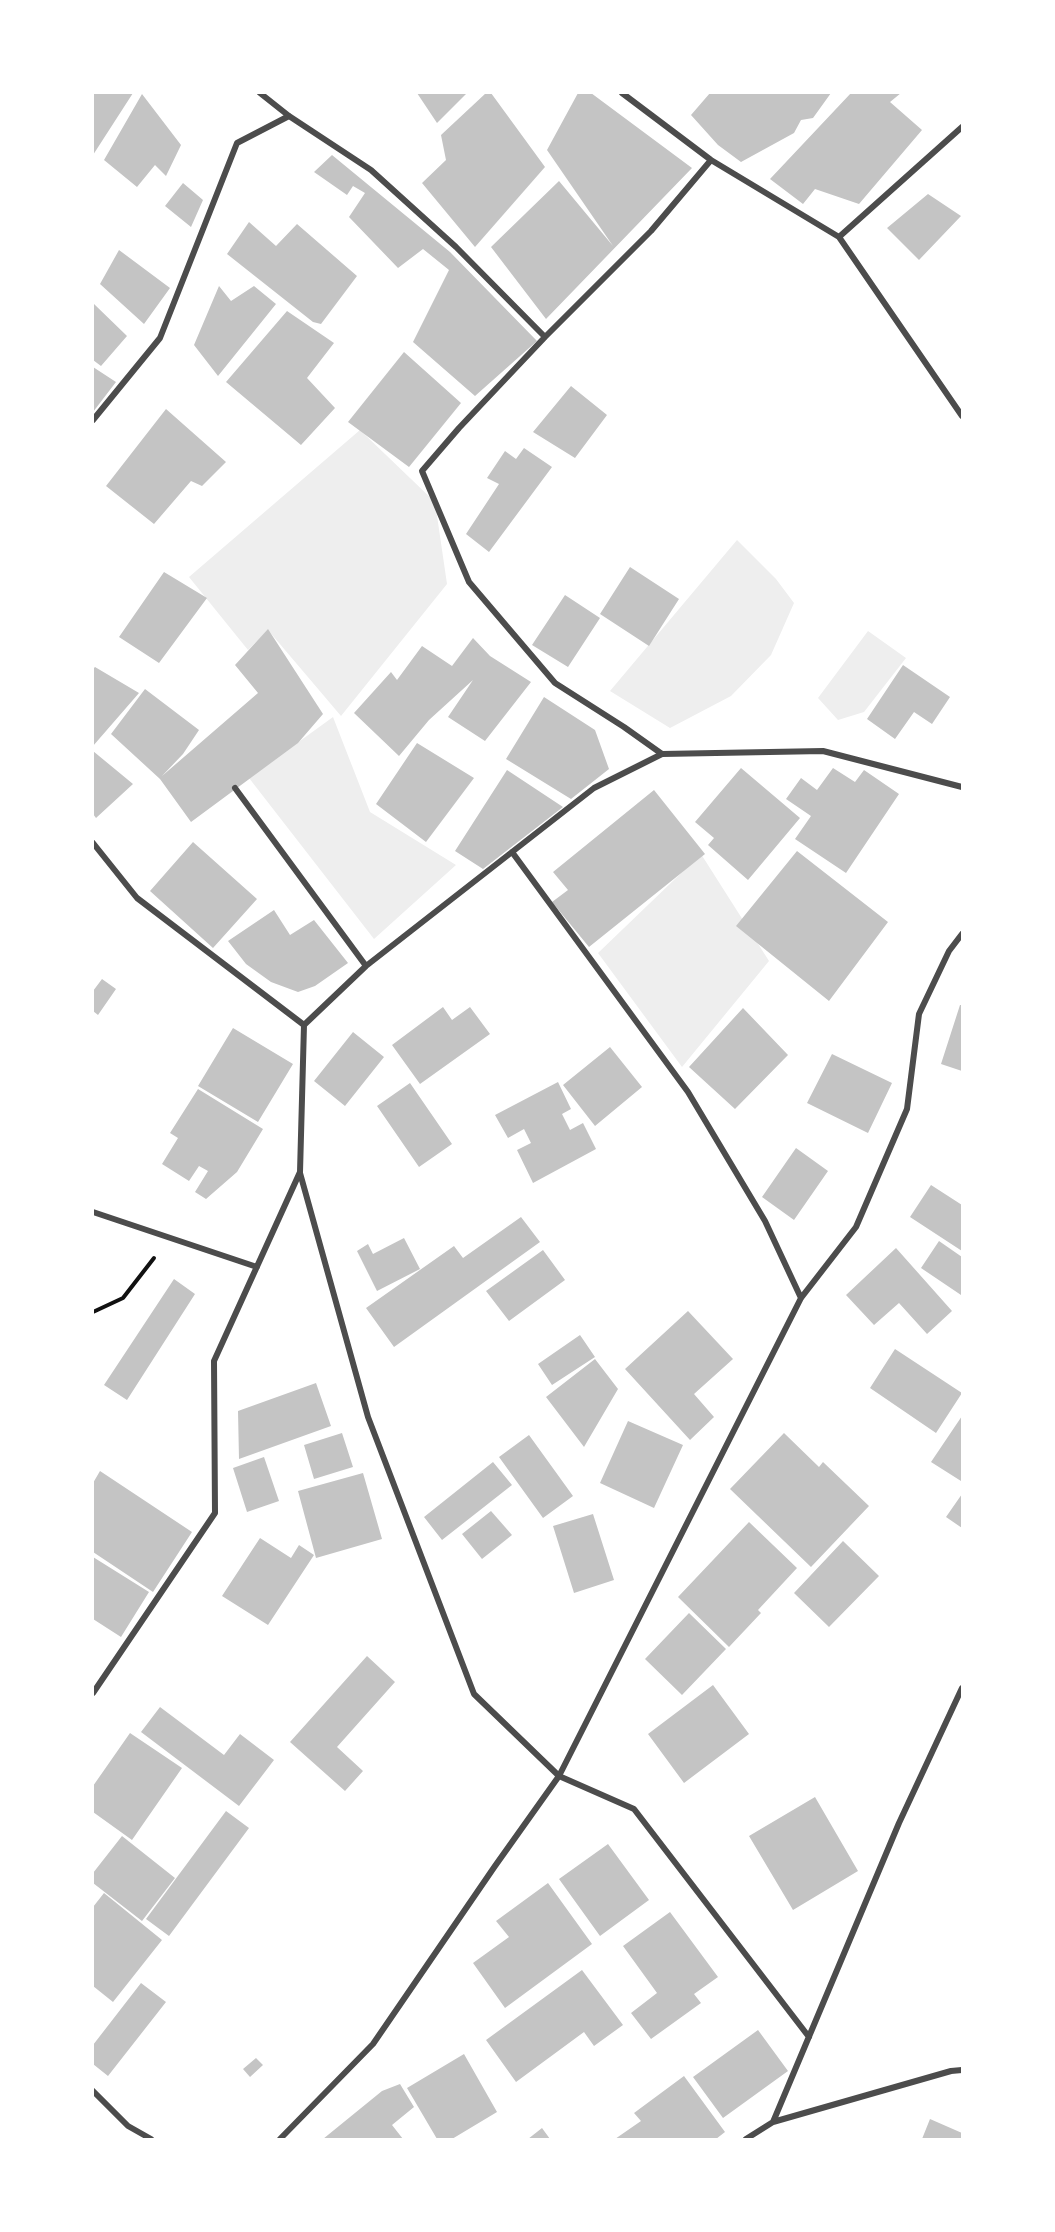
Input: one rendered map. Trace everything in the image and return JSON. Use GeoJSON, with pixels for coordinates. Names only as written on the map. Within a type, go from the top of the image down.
{"type":"FeatureCollection","features":[{"type":"Feature","properties":{"kind":"street"},"geometry":{"type":"LineString","coordinates":[[260,93],[289,116],[371,170],[456,247],[545,337]]}},
{"type":"Feature","properties":{"kind":"street"},"geometry":{"type":"LineString","coordinates":[[622,93],[711,160],[839,237],[962,416]]}},
{"type":"Feature","properties":{"kind":"street"},"geometry":{"type":"LineString","coordinates":[[93,420],[160,338],[237,143],[289,116]]}},
{"type":"Feature","properties":{"kind":"street"},"geometry":{"type":"LineString","coordinates":[[839,237],[962,127]]}},
{"type":"Feature","properties":{"kind":"street"},"geometry":{"type":"LineString","coordinates":[[662,754],[555,683],[469,582],[422,471],[459,428],[545,337],[651,231],[711,160]]}},
{"type":"Feature","properties":{"kind":"street"},"geometry":{"type":"LineString","coordinates":[[809,2037],[634,1809],[559,1776],[474,1694],[368,1417],[300,1172],[304,1025],[366,966],[594,788],[662,754],[823,751],[962,788]]}},
{"type":"Feature","properties":{"kind":"street"},"geometry":{"type":"LineString","coordinates":[[235,789],[366,966]]}},
{"type":"Feature","properties":{"kind":"street"},"geometry":{"type":"LineString","coordinates":[[93,843],[137,898],[304,1025]]}},
{"type":"Feature","properties":{"kind":"street"},"geometry":{"type":"LineString","coordinates":[[512,852],[688,1092],[765,1221],[801,1298]]}},
{"type":"Feature","properties":{"kind":"street"},"geometry":{"type":"LineString","coordinates":[[280,2139],[373,2044],[559,1776],[801,1298],[856,1227],[907,1109],[919,1014],[949,951],[962,934]]}},
{"type":"Feature","properties":{"kind":"street"},"geometry":{"type":"LineString","coordinates":[[93,1693],[214,1513],[214,1361],[300,1172]]}},
{"type":"Feature","properties":{"kind":"street"},"geometry":{"type":"LineString","coordinates":[[93,1212],[257,1267]]}},
{"type":"Feature","properties":{"kind":"street"},"geometry":{"type":"LineString","coordinates":[[773,2122],[899,1823],[962,1688]]}},
{"type":"Feature","properties":{"kind":"street"},"geometry":{"type":"LineString","coordinates":[[746,2139],[773,2122],[951,2071],[962,2070]]}},
{"type":"Feature","properties":{"kind":"street"},"geometry":{"type":"LineString","coordinates":[[93,2091],[128,2126],[151,2139]]}},
{"type":"Feature","properties":{"kind":"path"},"geometry":{"type":"LineString","coordinates":[[93,1312],[123,1298],[170,1238]]}},
{"type":"Feature","properties":{"kind":"shaded area"},"geometry":{"type":"Polygon","coordinates":[[[360,430],[435,502],[447,584],[341,716],[268,630],[248,650],[189,577],[360,430]]]}},
{"type":"Feature","properties":{"kind":"shaded area"},"geometry":{"type":"Polygon","coordinates":[[[737,540],[776,579],[794,603],[771,655],[731,696],[670,728],[610,691],[737,540]]]}},
{"type":"Feature","properties":{"kind":"shaded area"},"geometry":{"type":"Polygon","coordinates":[[[868,631],[906,658],[864,712],[838,720],[818,698],[868,631]]]}},
{"type":"Feature","properties":{"kind":"shaded area"},"geometry":{"type":"Polygon","coordinates":[[[333,717],[370,812],[456,865],[374,939],[249,778],[333,717]]]}},
{"type":"Feature","properties":{"kind":"shaded area"},"geometry":{"type":"Polygon","coordinates":[[[701,854],[769,961],[682,1067],[598,953],[701,854]]]}},
{"type":"Feature","properties":{"kind":"building"},"geometry":{"type":"Polygon","coordinates":[[[93,93],[133,93],[93,155],[93,93]]]}},
{"type":"Feature","properties":{"kind":"building"},"geometry":{"type":"Polygon","coordinates":[[[417,93],[467,93],[437,123],[417,93]]]}},
{"type":"Feature","properties":{"kind":"building"},"geometry":{"type":"Polygon","coordinates":[[[486,93],[491,93],[545,167],[475,247],[422,183],[446,160],[441,135],[486,93]]]}},
{"type":"Feature","properties":{"kind":"building"},"geometry":{"type":"Polygon","coordinates":[[[578,93],[591,93],[692,168],[546,319],[491,247],[559,181],[613,246],[547,150],[578,93]]]}},
{"type":"Feature","properties":{"kind":"building"},"geometry":{"type":"Polygon","coordinates":[[[710,93],[831,93],[813,118],[801,120],[794,133],[741,162],[718,145],[691,115],[710,93]]]}},
{"type":"Feature","properties":{"kind":"building"},"geometry":{"type":"Polygon","coordinates":[[[851,93],[901,93],[890,102],[922,130],[859,204],[815,189],[803,204],[770,179],[851,93]]]}},
{"type":"Feature","properties":{"kind":"building"},"geometry":{"type":"Polygon","coordinates":[[[142,94],[181,145],[166,176],[155,165],[137,187],[104,160],[142,94]]]}},
{"type":"Feature","properties":{"kind":"building"},"geometry":{"type":"Polygon","coordinates":[[[332,155],[450,252],[537,341],[475,396],[413,342],[449,270],[423,249],[398,268],[349,217],[365,193],[353,186],[347,195],[314,172],[332,155]]]}},
{"type":"Feature","properties":{"kind":"building"},"geometry":{"type":"Polygon","coordinates":[[[183,183],[203,200],[191,227],[165,206],[183,183]]]}},
{"type":"Feature","properties":{"kind":"building"},"geometry":{"type":"Polygon","coordinates":[[[928,194],[961,216],[919,260],[887,228],[928,194]]]}},
{"type":"Feature","properties":{"kind":"building"},"geometry":{"type":"Polygon","coordinates":[[[249,222],[276,246],[297,224],[357,276],[321,324],[313,322],[227,254],[249,222]]]}},
{"type":"Feature","properties":{"kind":"building"},"geometry":{"type":"Polygon","coordinates":[[[119,250],[170,288],[144,324],[100,284],[119,250]]]}},
{"type":"Feature","properties":{"kind":"building"},"geometry":{"type":"Polygon","coordinates":[[[219,286],[231,301],[254,286],[276,304],[218,376],[194,345],[219,286]]]}},
{"type":"Feature","properties":{"kind":"building"},"geometry":{"type":"Polygon","coordinates":[[[93,303],[127,336],[101,366],[93,360],[93,303]]]}},
{"type":"Feature","properties":{"kind":"building"},"geometry":{"type":"Polygon","coordinates":[[[287,311],[334,343],[307,378],[335,408],[301,445],[226,382],[287,311]]]}},
{"type":"Feature","properties":{"kind":"building"},"geometry":{"type":"Polygon","coordinates":[[[404,352],[461,403],[409,467],[348,422],[404,352]]]}},
{"type":"Feature","properties":{"kind":"building"},"geometry":{"type":"Polygon","coordinates":[[[93,367],[116,382],[93,412],[93,367]]]}},
{"type":"Feature","properties":{"kind":"building"},"geometry":{"type":"Polygon","coordinates":[[[571,386],[607,415],[575,458],[533,432],[571,386]]]}},
{"type":"Feature","properties":{"kind":"building"},"geometry":{"type":"Polygon","coordinates":[[[166,409],[226,462],[202,486],[191,481],[154,524],[106,486],[166,409]]]}},
{"type":"Feature","properties":{"kind":"building"},"geometry":{"type":"Polygon","coordinates":[[[524,448],[552,467],[489,552],[466,534],[499,484],[487,478],[505,451],[516,459],[524,448]]]}},
{"type":"Feature","properties":{"kind":"building"},"geometry":{"type":"Polygon","coordinates":[[[630,567],[679,599],[649,646],[600,614],[630,567]]]}},
{"type":"Feature","properties":{"kind":"building"},"geometry":{"type":"Polygon","coordinates":[[[164,572],[207,598],[159,663],[119,637],[164,572]]]}},
{"type":"Feature","properties":{"kind":"building"},"geometry":{"type":"Polygon","coordinates":[[[565,595],[600,618],[568,667],[532,645],[565,595]]]}},
{"type":"Feature","properties":{"kind":"building"},"geometry":{"type":"Polygon","coordinates":[[[268,629],[323,714],[298,743],[191,822],[160,779],[111,734],[145,689],[199,730],[183,754],[162,776],[258,693],[235,665],[268,629]]]}},
{"type":"Feature","properties":{"kind":"building"},"geometry":{"type":"Polygon","coordinates":[[[473,638],[490,656],[531,682],[485,741],[448,717],[473,680],[429,720],[399,756],[354,713],[391,672],[397,680],[422,646],[452,666],[473,638]]]}},
{"type":"Feature","properties":{"kind":"building"},"geometry":{"type":"Polygon","coordinates":[[[903,665],[950,697],[932,724],[914,712],[895,739],[867,719],[903,665]]]}},
{"type":"Feature","properties":{"kind":"building"},"geometry":{"type":"Polygon","coordinates":[[[95,667],[139,693],[93,746],[93,669],[95,667]]]}},
{"type":"Feature","properties":{"kind":"building"},"geometry":{"type":"Polygon","coordinates":[[[544,697],[595,730],[609,769],[571,799],[506,759],[544,697]]]}},
{"type":"Feature","properties":{"kind":"building"},"geometry":{"type":"Polygon","coordinates":[[[417,743],[474,778],[426,842],[376,804],[417,743]]]}},
{"type":"Feature","properties":{"kind":"building"},"geometry":{"type":"Polygon","coordinates":[[[93,751],[133,784],[96,818],[93,814],[93,751]]]}},
{"type":"Feature","properties":{"kind":"building"},"geometry":{"type":"Polygon","coordinates":[[[741,768],[800,818],[748,880],[708,845],[714,838],[695,822],[741,768]]]}},
{"type":"Feature","properties":{"kind":"building"},"geometry":{"type":"Polygon","coordinates":[[[833,768],[855,782],[864,770],[899,794],[846,873],[795,839],[811,816],[786,799],[801,778],[817,790],[833,768]]]}},
{"type":"Feature","properties":{"kind":"building"},"geometry":{"type":"Polygon","coordinates":[[[507,770],[563,807],[483,869],[455,851],[507,770]]]}},
{"type":"Feature","properties":{"kind":"building"},"geometry":{"type":"Polygon","coordinates":[[[654,790],[705,854],[589,947],[552,902],[568,890],[553,872],[654,790]]]}},
{"type":"Feature","properties":{"kind":"building"},"geometry":{"type":"Polygon","coordinates":[[[193,842],[257,899],[213,948],[150,891],[193,842]]]}},
{"type":"Feature","properties":{"kind":"building"},"geometry":{"type":"Polygon","coordinates":[[[797,851],[888,922],[829,1001],[736,926],[797,851]]]}},
{"type":"Feature","properties":{"kind":"building"},"geometry":{"type":"Polygon","coordinates":[[[274,910],[290,935],[314,920],[348,963],[315,986],[298,992],[271,982],[246,964],[228,941],[274,910]]]}},
{"type":"Feature","properties":{"kind":"building"},"geometry":{"type":"Polygon","coordinates":[[[102,979],[116,989],[98,1015],[93,1011],[93,991],[102,979]]]}},
{"type":"Feature","properties":{"kind":"building"},"geometry":{"type":"Polygon","coordinates":[[[960,1005],[962,1005],[962,1071],[941,1064],[960,1005]]]}},
{"type":"Feature","properties":{"kind":"building"},"geometry":{"type":"Polygon","coordinates":[[[443,1007],[452,1020],[470,1007],[490,1034],[420,1084],[392,1045],[443,1007]]]}},
{"type":"Feature","properties":{"kind":"building"},"geometry":{"type":"Polygon","coordinates":[[[743,1008],[788,1055],[735,1109],[689,1067],[743,1008]]]}},
{"type":"Feature","properties":{"kind":"building"},"geometry":{"type":"Polygon","coordinates":[[[233,1028],[293,1064],[258,1122],[198,1086],[233,1028]]]}},
{"type":"Feature","properties":{"kind":"building"},"geometry":{"type":"Polygon","coordinates":[[[353,1032],[384,1057],[345,1106],[314,1081],[353,1032]]]}},
{"type":"Feature","properties":{"kind":"building"},"geometry":{"type":"Polygon","coordinates":[[[610,1047],[642,1087],[595,1126],[563,1085],[610,1047]]]}},
{"type":"Feature","properties":{"kind":"building"},"geometry":{"type":"Polygon","coordinates":[[[832,1054],[892,1083],[868,1133],[807,1103],[832,1054]]]}},
{"type":"Feature","properties":{"kind":"building"},"geometry":{"type":"Polygon","coordinates":[[[558,1082],[571,1109],[562,1114],[570,1130],[583,1123],[596,1149],[533,1183],[517,1150],[531,1143],[524,1129],[508,1138],[495,1115],[558,1082]]]}},
{"type":"Feature","properties":{"kind":"building"},"geometry":{"type":"Polygon","coordinates":[[[410,1083],[452,1144],[419,1167],[377,1106],[410,1083]]]}},
{"type":"Feature","properties":{"kind":"building"},"geometry":{"type":"Polygon","coordinates":[[[198,1089],[263,1129],[237,1172],[206,1199],[195,1192],[208,1171],[199,1166],[189,1181],[162,1164],[178,1138],[170,1133],[198,1089]]]}},
{"type":"Feature","properties":{"kind":"building"},"geometry":{"type":"Polygon","coordinates":[[[796,1148],[828,1171],[794,1220],[762,1197],[796,1148]]]}},
{"type":"Feature","properties":{"kind":"building"},"geometry":{"type":"Polygon","coordinates":[[[931,1185],[962,1205],[962,1251],[910,1217],[931,1185]]]}},
{"type":"Feature","properties":{"kind":"building"},"geometry":{"type":"Polygon","coordinates":[[[521,1217],[540,1242],[394,1347],[366,1308],[454,1246],[463,1258],[521,1217]]]}},
{"type":"Feature","properties":{"kind":"building"},"geometry":{"type":"Polygon","coordinates":[[[404,1238],[420,1269],[377,1291],[357,1251],[368,1244],[373,1254],[404,1238]]]}},
{"type":"Feature","properties":{"kind":"building"},"geometry":{"type":"Polygon","coordinates":[[[939,1241],[962,1257],[961,1295],[921,1268],[939,1241]]]}},
{"type":"Feature","properties":{"kind":"building"},"geometry":{"type":"Polygon","coordinates":[[[896,1248],[952,1311],[927,1334],[899,1303],[874,1325],[846,1295],[896,1248]]]}},
{"type":"Feature","properties":{"kind":"building"},"geometry":{"type":"Polygon","coordinates":[[[543,1250],[565,1280],[509,1321],[486,1291],[543,1250]]]}},
{"type":"Feature","properties":{"kind":"building"},"geometry":{"type":"Polygon","coordinates":[[[174,1279],[195,1294],[127,1400],[104,1385],[174,1279]]]}},
{"type":"Feature","properties":{"kind":"building"},"geometry":{"type":"Polygon","coordinates":[[[688,1311],[733,1359],[694,1394],[714,1417],[690,1440],[625,1369],[688,1311]]]}},
{"type":"Feature","properties":{"kind":"building"},"geometry":{"type":"Polygon","coordinates":[[[580,1335],[595,1357],[552,1385],[538,1364],[580,1335]]]}},
{"type":"Feature","properties":{"kind":"building"},"geometry":{"type":"Polygon","coordinates":[[[895,1349],[962,1393],[936,1433],[870,1388],[895,1349]]]}},
{"type":"Feature","properties":{"kind":"building"},"geometry":{"type":"Polygon","coordinates":[[[595,1359],[618,1389],[584,1447],[546,1397],[595,1359]]]}},
{"type":"Feature","properties":{"kind":"building"},"geometry":{"type":"Polygon","coordinates":[[[316,1383],[331,1426],[239,1459],[238,1411],[316,1383]]]}},
{"type":"Feature","properties":{"kind":"building"},"geometry":{"type":"Polygon","coordinates":[[[962,1416],[962,1479],[961,1481],[931,1462],[962,1416]]]}},
{"type":"Feature","properties":{"kind":"building"},"geometry":{"type":"Polygon","coordinates":[[[628,1421],[683,1445],[654,1508],[600,1483],[628,1421]]]}},
{"type":"Feature","properties":{"kind":"building"},"geometry":{"type":"Polygon","coordinates":[[[342,1433],[353,1467],[314,1479],[304,1445],[342,1433]]]}},
{"type":"Feature","properties":{"kind":"building"},"geometry":{"type":"Polygon","coordinates":[[[784,1433],[819,1467],[823,1462],[869,1506],[811,1567],[730,1489],[784,1433]]]}},
{"type":"Feature","properties":{"kind":"building"},"geometry":{"type":"Polygon","coordinates":[[[529,1435],[573,1496],[543,1518],[499,1457],[529,1435]]]}},
{"type":"Feature","properties":{"kind":"building"},"geometry":{"type":"Polygon","coordinates":[[[264,1457],[279,1501],[247,1512],[233,1468],[264,1457]]]}},
{"type":"Feature","properties":{"kind":"building"},"geometry":{"type":"Polygon","coordinates":[[[493,1462],[512,1485],[442,1540],[424,1517],[493,1462]]]}},
{"type":"Feature","properties":{"kind":"building"},"geometry":{"type":"Polygon","coordinates":[[[100,1471],[192,1532],[153,1592],[93,1552],[93,1483],[100,1471]]]}},
{"type":"Feature","properties":{"kind":"building"},"geometry":{"type":"Polygon","coordinates":[[[363,1473],[382,1539],[316,1558],[298,1491],[363,1473]]]}},
{"type":"Feature","properties":{"kind":"building"},"geometry":{"type":"Polygon","coordinates":[[[962,1494],[962,1528],[946,1517],[962,1494]]]}},
{"type":"Feature","properties":{"kind":"building"},"geometry":{"type":"Polygon","coordinates":[[[491,1511],[512,1535],[482,1559],[462,1534],[491,1511]]]}},
{"type":"Feature","properties":{"kind":"building"},"geometry":{"type":"Polygon","coordinates":[[[593,1514],[614,1580],[574,1593],[553,1526],[593,1514]]]}},
{"type":"Feature","properties":{"kind":"building"},"geometry":{"type":"Polygon","coordinates":[[[749,1522],[797,1568],[758,1610],[761,1613],[729,1647],[678,1597],[749,1522]]]}},
{"type":"Feature","properties":{"kind":"building"},"geometry":{"type":"Polygon","coordinates":[[[260,1538],[291,1558],[299,1545],[314,1555],[268,1625],[222,1596],[260,1538]]]}},
{"type":"Feature","properties":{"kind":"building"},"geometry":{"type":"Polygon","coordinates":[[[843,1541],[879,1576],[829,1627],[794,1593],[843,1541]]]}},
{"type":"Feature","properties":{"kind":"building"},"geometry":{"type":"Polygon","coordinates":[[[93,1557],[149,1592],[121,1637],[93,1619],[93,1557]]]}},
{"type":"Feature","properties":{"kind":"building"},"geometry":{"type":"Polygon","coordinates":[[[689,1613],[726,1649],[682,1695],[645,1659],[689,1613]]]}},
{"type":"Feature","properties":{"kind":"building"},"geometry":{"type":"Polygon","coordinates":[[[367,1656],[395,1682],[337,1747],[363,1771],[345,1791],[290,1742],[367,1656]]]}},
{"type":"Feature","properties":{"kind":"building"},"geometry":{"type":"Polygon","coordinates":[[[713,1685],[749,1734],[684,1783],[648,1734],[713,1685]]]}},
{"type":"Feature","properties":{"kind":"building"},"geometry":{"type":"Polygon","coordinates":[[[160,1707],[224,1755],[240,1734],[274,1760],[239,1806],[141,1732],[160,1707]]]}},
{"type":"Feature","properties":{"kind":"building"},"geometry":{"type":"Polygon","coordinates":[[[130,1733],[182,1768],[132,1840],[93,1812],[93,1786],[130,1733]]]}},
{"type":"Feature","properties":{"kind":"building"},"geometry":{"type":"Polygon","coordinates":[[[815,1797],[858,1871],[793,1910],[749,1836],[815,1797]]]}},
{"type":"Feature","properties":{"kind":"building"},"geometry":{"type":"Polygon","coordinates":[[[226,1811],[249,1828],[169,1936],[146,1919],[226,1811]]]}},
{"type":"Feature","properties":{"kind":"building"},"geometry":{"type":"Polygon","coordinates":[[[122,1836],[175,1878],[142,1921],[93,1883],[93,1873],[122,1836]]]}},
{"type":"Feature","properties":{"kind":"building"},"geometry":{"type":"Polygon","coordinates":[[[608,1844],[649,1900],[600,1936],[559,1879],[608,1844]]]}},
{"type":"Feature","properties":{"kind":"building"},"geometry":{"type":"Polygon","coordinates":[[[548,1883],[592,1944],[505,2008],[473,1963],[509,1937],[496,1921],[548,1883]]]}},
{"type":"Feature","properties":{"kind":"building"},"geometry":{"type":"Polygon","coordinates":[[[104,1893],[162,1940],[113,2002],[93,1986],[93,1907],[104,1893]]]}},
{"type":"Feature","properties":{"kind":"building"},"geometry":{"type":"Polygon","coordinates":[[[670,1912],[718,1977],[694,1994],[701,2003],[651,2039],[631,2013],[657,1993],[623,1946],[670,1912]]]}},
{"type":"Feature","properties":{"kind":"building"},"geometry":{"type":"Polygon","coordinates":[[[582,1970],[623,2025],[594,2046],[584,2032],[516,2082],[486,2040],[582,1970]]]}},
{"type":"Feature","properties":{"kind":"building"},"geometry":{"type":"Polygon","coordinates":[[[141,1983],[166,2002],[108,2076],[93,2064],[93,2045],[141,1983]]]}},
{"type":"Feature","properties":{"kind":"building"},"geometry":{"type":"Polygon","coordinates":[[[758,2030],[788,2071],[723,2118],[693,2077],[758,2030]]]}},
{"type":"Feature","properties":{"kind":"building"},"geometry":{"type":"Polygon","coordinates":[[[464,2054],[497,2112],[452,2139],[437,2139],[407,2088],[464,2054]]]}},
{"type":"Feature","properties":{"kind":"building"},"geometry":{"type":"Polygon","coordinates":[[[256,2058],[263,2065],[250,2077],[243,2069],[256,2058]]]}},
{"type":"Feature","properties":{"kind":"building"},"geometry":{"type":"Polygon","coordinates":[[[684,2076],[725,2132],[716,2139],[615,2139],[641,2121],[634,2113],[684,2076]]]}},
{"type":"Feature","properties":{"kind":"building"},"geometry":{"type":"Polygon","coordinates":[[[400,2084],[414,2107],[392,2125],[403,2139],[323,2139],[382,2091],[400,2084]]]}},
{"type":"Feature","properties":{"kind":"building"},"geometry":{"type":"Polygon","coordinates":[[[930,2119],[962,2133],[962,2139],[922,2139],[930,2119]]]}},
{"type":"Feature","properties":{"kind":"building"},"geometry":{"type":"Polygon","coordinates":[[[542,2128],[550,2139],[528,2139],[542,2128]]]}}]}
